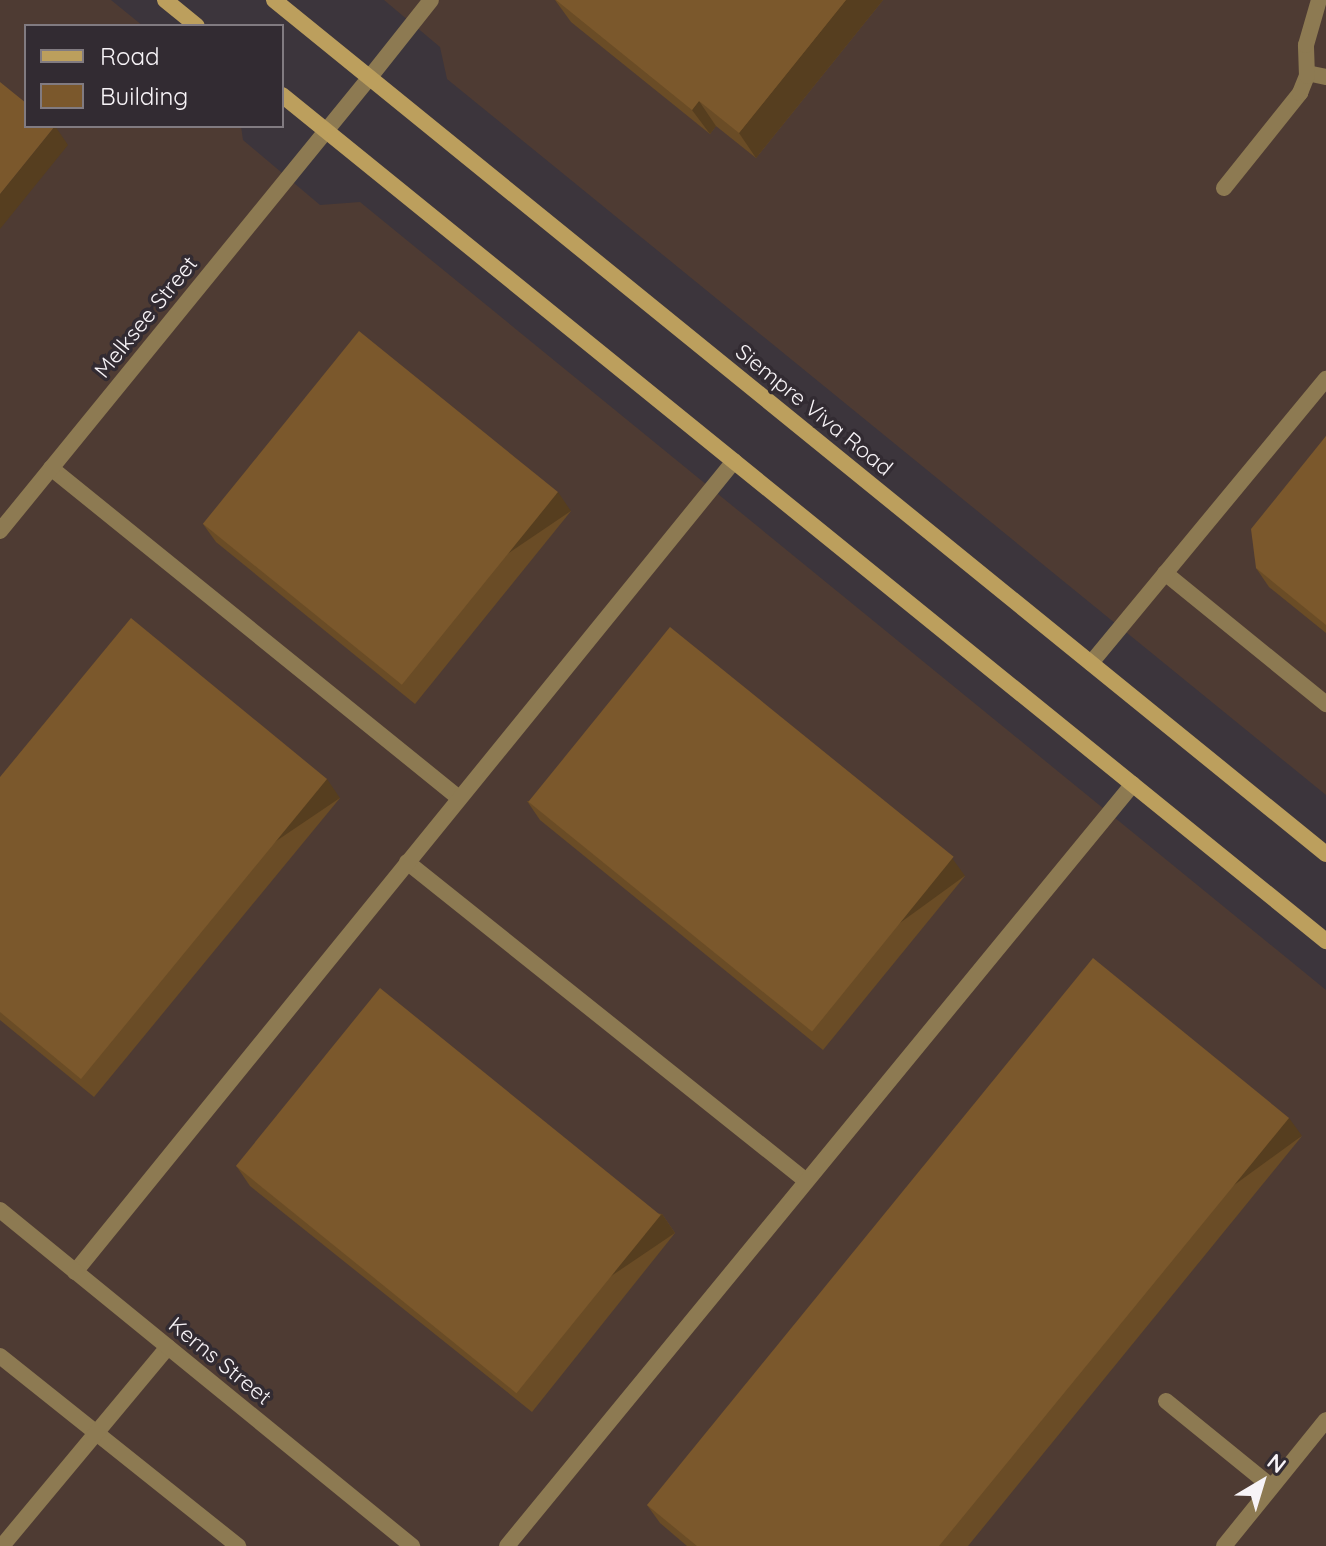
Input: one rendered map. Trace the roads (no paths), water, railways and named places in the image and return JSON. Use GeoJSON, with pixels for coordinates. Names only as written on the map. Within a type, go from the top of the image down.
{"type":"FeatureCollection","features":[{"type":"Feature","properties":{"kind":"main road"},"geometry":{"type":"LineString","coordinates":[[165,0],[195,24]]}},
{"type":"Feature","properties":{"kind":"main road","name":"Siempre Viva Road"},"geometry":{"type":"LineString","coordinates":[[274,0],[1326,854]]}},
{"type":"Feature","properties":{"kind":"main road"},"geometry":{"type":"LineString","coordinates":[[284,97],[1326,941]]}},
{"type":"Feature","properties":{"kind":"street","name":"Melksee Street"},"geometry":{"type":"LineString","coordinates":[[0,531],[431,0]]}},
{"type":"Feature","properties":{"kind":"street"},"geometry":{"type":"LineString","coordinates":[[1224,188],[1300,93],[1307,73],[1306,45],[1319,0]]}},
{"type":"Feature","properties":{"kind":"street"},"geometry":{"type":"LineString","coordinates":[[1307,73],[1326,77]]}},
{"type":"Feature","properties":{"kind":"street"},"geometry":{"type":"LineString","coordinates":[[1091,663],[1326,379]]}},
{"type":"Feature","properties":{"kind":"street"},"geometry":{"type":"LineString","coordinates":[[75,1272],[734,461]]}},
{"type":"Feature","properties":{"kind":"street"},"geometry":{"type":"LineString","coordinates":[[51,468],[459,798]]}},
{"type":"Feature","properties":{"kind":"street"},"geometry":{"type":"LineString","coordinates":[[1165,573],[1326,704]]}},
{"type":"Feature","properties":{"kind":"street"},"geometry":{"type":"LineString","coordinates":[[507,1546],[1133,784]]}},
{"type":"Feature","properties":{"kind":"street"},"geometry":{"type":"LineString","coordinates":[[407,862],[805,1180]]}},
{"type":"Feature","properties":{"kind":"street","name":"Kerns Street"},"geometry":{"type":"LineString","coordinates":[[0,1210],[412,1546]]}},
{"type":"Feature","properties":{"kind":"street"},"geometry":{"type":"LineString","coordinates":[[2,1546],[168,1347]]}},
{"type":"Feature","properties":{"kind":"street"},"geometry":{"type":"LineString","coordinates":[[0,1356],[238,1546]]}},
{"type":"Feature","properties":{"kind":"street"},"geometry":{"type":"LineString","coordinates":[[1166,1401],[1272,1487]]}},
{"type":"Feature","properties":{"kind":"street"},"geometry":{"type":"LineString","coordinates":[[1231,1544],[1326,1420]]}}]}
